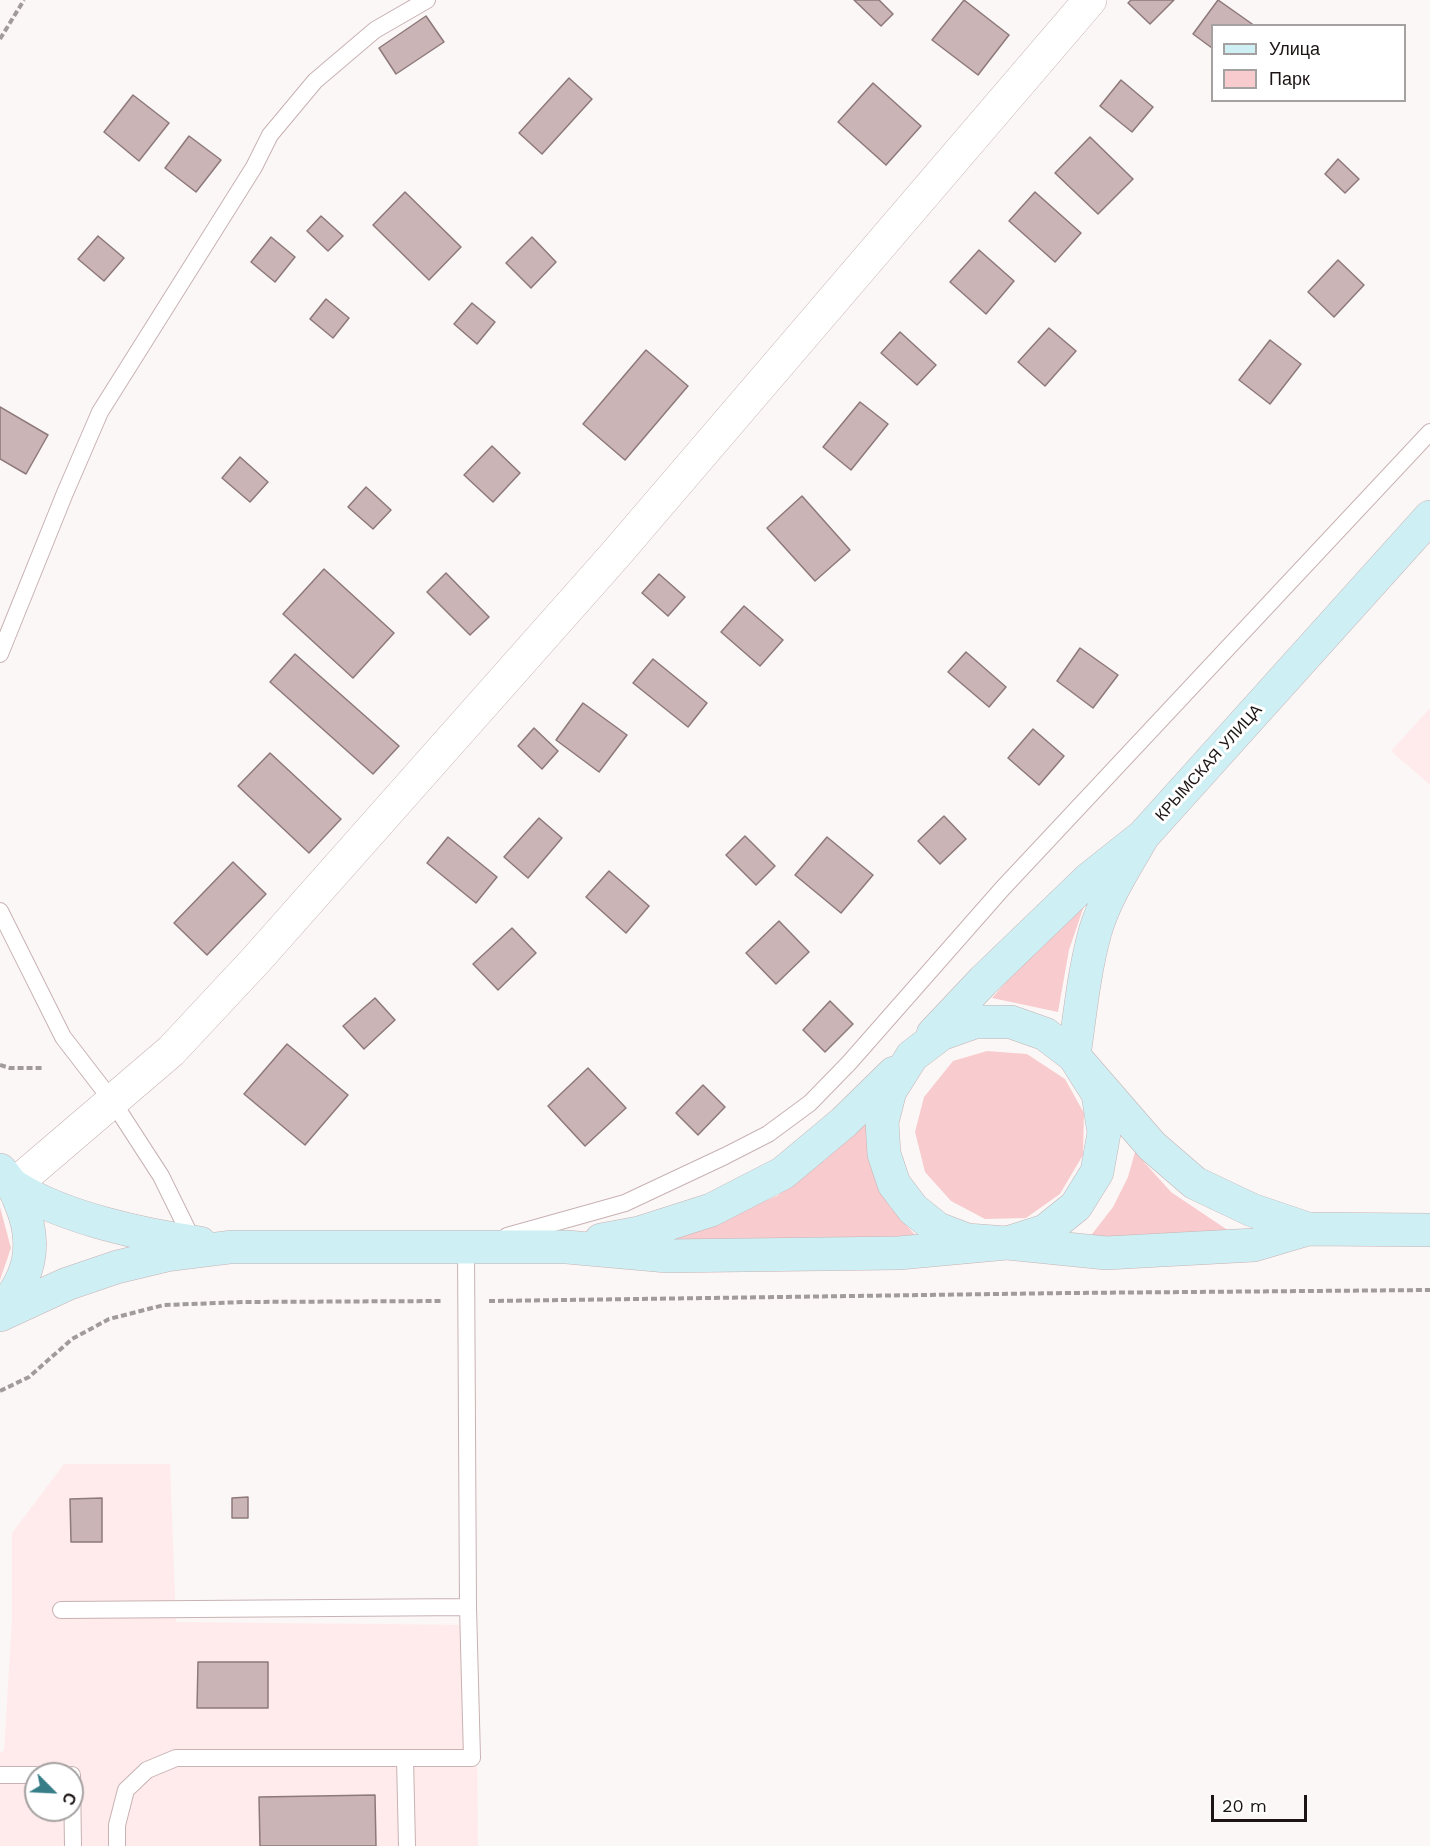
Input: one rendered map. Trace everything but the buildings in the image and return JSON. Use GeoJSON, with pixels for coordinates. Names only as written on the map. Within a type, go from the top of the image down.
{"type":"FeatureCollection","features":[{"type":"Feature","properties":{"kind":"street"},"geometry":{"type":"LineString","coordinates":[[4,1178],[113,1102],[171,1051],[256,960],[615,555],[1090,0]]}},
{"type":"Feature","properties":{"kind":"street","name":"КРЫМСКАЯ УЛИЦА"},"geometry":{"type":"LineString","coordinates":[[1074,1056],[1085,977],[1096,930],[1116,884],[1143,836],[1430,517]]}},
{"type":"Feature","properties":{"kind":"street"},"geometry":{"type":"LineString","coordinates":[[567,1247],[639,1233],[711,1209],[783,1173],[844,1122],[912,1056],[983,981],[1090,878],[1143,836]]}},
{"type":"Feature","properties":{"kind":"street"},"geometry":{"type":"LineString","coordinates":[[1308,1228],[1254,1245],[1106,1253],[967,1240],[938,1229],[913,1209],[894,1184],[884,1154],[882,1122],[890,1091],[912,1056],[941,1034],[975,1022],[1011,1022],[1045,1034],[1074,1056],[1152,1146],[1195,1183],[1252,1210],[1308,1228],[1430,1230]]}},
{"type":"Feature","properties":{"kind":"street"},"geometry":{"type":"LineString","coordinates":[[0,1313],[67,1284],[117,1267],[167,1255],[231,1247],[567,1247],[668,1256],[899,1253],[1007,1243],[1045,1231],[1076,1206],[1097,1172],[1104,1133],[1098,1094],[1074,1056]]}},
{"type":"Feature","properties":{"kind":"street"},"geometry":{"type":"LineString","coordinates":[[4,1178],[50,1205],[92,1220],[128,1229],[231,1247]]}},
{"type":"Feature","properties":{"kind":"street"},"geometry":{"type":"LineString","coordinates":[[0,1313],[14,1297],[24,1276],[30,1248],[27,1219],[4,1178]]}},
{"type":"Feature","properties":{"kind":"lane"},"geometry":{"type":"LineString","coordinates":[[0,654],[64,493],[100,412],[254,166],[270,135],[315,81],[375,30],[427,0]]}},
{"type":"Feature","properties":{"kind":"lane"},"geometry":{"type":"LineString","coordinates":[[117,1846],[117,1825],[126,1790],[147,1770],[176,1758],[472,1758],[468,1607],[466,1247],[625,1203],[768,1134],[810,1103],[849,1063],[1002,889],[1430,432]]}},
{"type":"Feature","properties":{"kind":"lane"},"geometry":{"type":"LineString","coordinates":[[0,911],[63,1037],[113,1102],[161,1176],[193,1241]]}},
{"type":"Feature","properties":{"kind":"lane"},"geometry":{"type":"LineString","coordinates":[[61,1610],[468,1607]]}},
{"type":"Feature","properties":{"kind":"lane"},"geometry":{"type":"LineString","coordinates":[[405,1758],[406,1846]]}},
{"type":"Feature","properties":{"kind":"lane"},"geometry":{"type":"LineString","coordinates":[[0,1775],[24,1775]]}},
{"type":"Feature","properties":{"kind":"lane"},"geometry":{"type":"LineString","coordinates":[[73,1822],[74,1846]]}},
{"type":"Feature","properties":{"kind":"path"},"geometry":{"type":"LineString","coordinates":[[0,39],[24,0]]}},
{"type":"Feature","properties":{"kind":"path"},"geometry":{"type":"LineString","coordinates":[[0,1065],[10,1068],[43,1068]]}},
{"type":"Feature","properties":{"kind":"path"},"geometry":{"type":"LineString","coordinates":[[0,1391],[29,1377],[72,1339],[109,1319],[164,1305],[244,1302],[467,1302],[1430,1290]]}},
{"type":"Feature","properties":{"kind":"shaded area"},"geometry":{"type":"Polygon","coordinates":[[[1430,708],[1430,785],[1391,751],[1430,708]]]}},
{"type":"Feature","properties":{"kind":"shaded area"},"geometry":{"type":"Polygon","coordinates":[[[64,1464],[170,1464],[176,1622],[476,1625],[478,1846],[0,1846],[0,1752],[4,1751],[12,1618],[12,1533],[64,1464]]]}},
{"type":"Feature","properties":{"kind":"green space"},"geometry":{"type":"Polygon","coordinates":[[[1086,900],[1069,950],[1058,1012],[992,998],[1055,926],[1086,900]]]}},
{"type":"Feature","properties":{"kind":"green space"},"geometry":{"type":"Polygon","coordinates":[[[987,1051],[1027,1054],[1065,1079],[1084,1113],[1083,1155],[1060,1194],[1026,1218],[985,1219],[951,1201],[925,1172],[915,1132],[924,1097],[953,1061],[987,1051]]]}},
{"type":"Feature","properties":{"kind":"green space"},"geometry":{"type":"Polygon","coordinates":[[[866,1123],[874,1174],[890,1207],[915,1235],[821,1242],[652,1244],[710,1224],[777,1196],[826,1159],[866,1123]]]}},
{"type":"Feature","properties":{"kind":"green space"},"geometry":{"type":"Polygon","coordinates":[[[1135,1152],[1171,1192],[1229,1231],[1089,1238],[1113,1207],[1128,1177],[1135,1152]]]}},
{"type":"Feature","properties":{"kind":"green space"},"geometry":{"type":"Polygon","coordinates":[[[0,1207],[11,1248],[0,1280],[0,1207]]]}}]}
